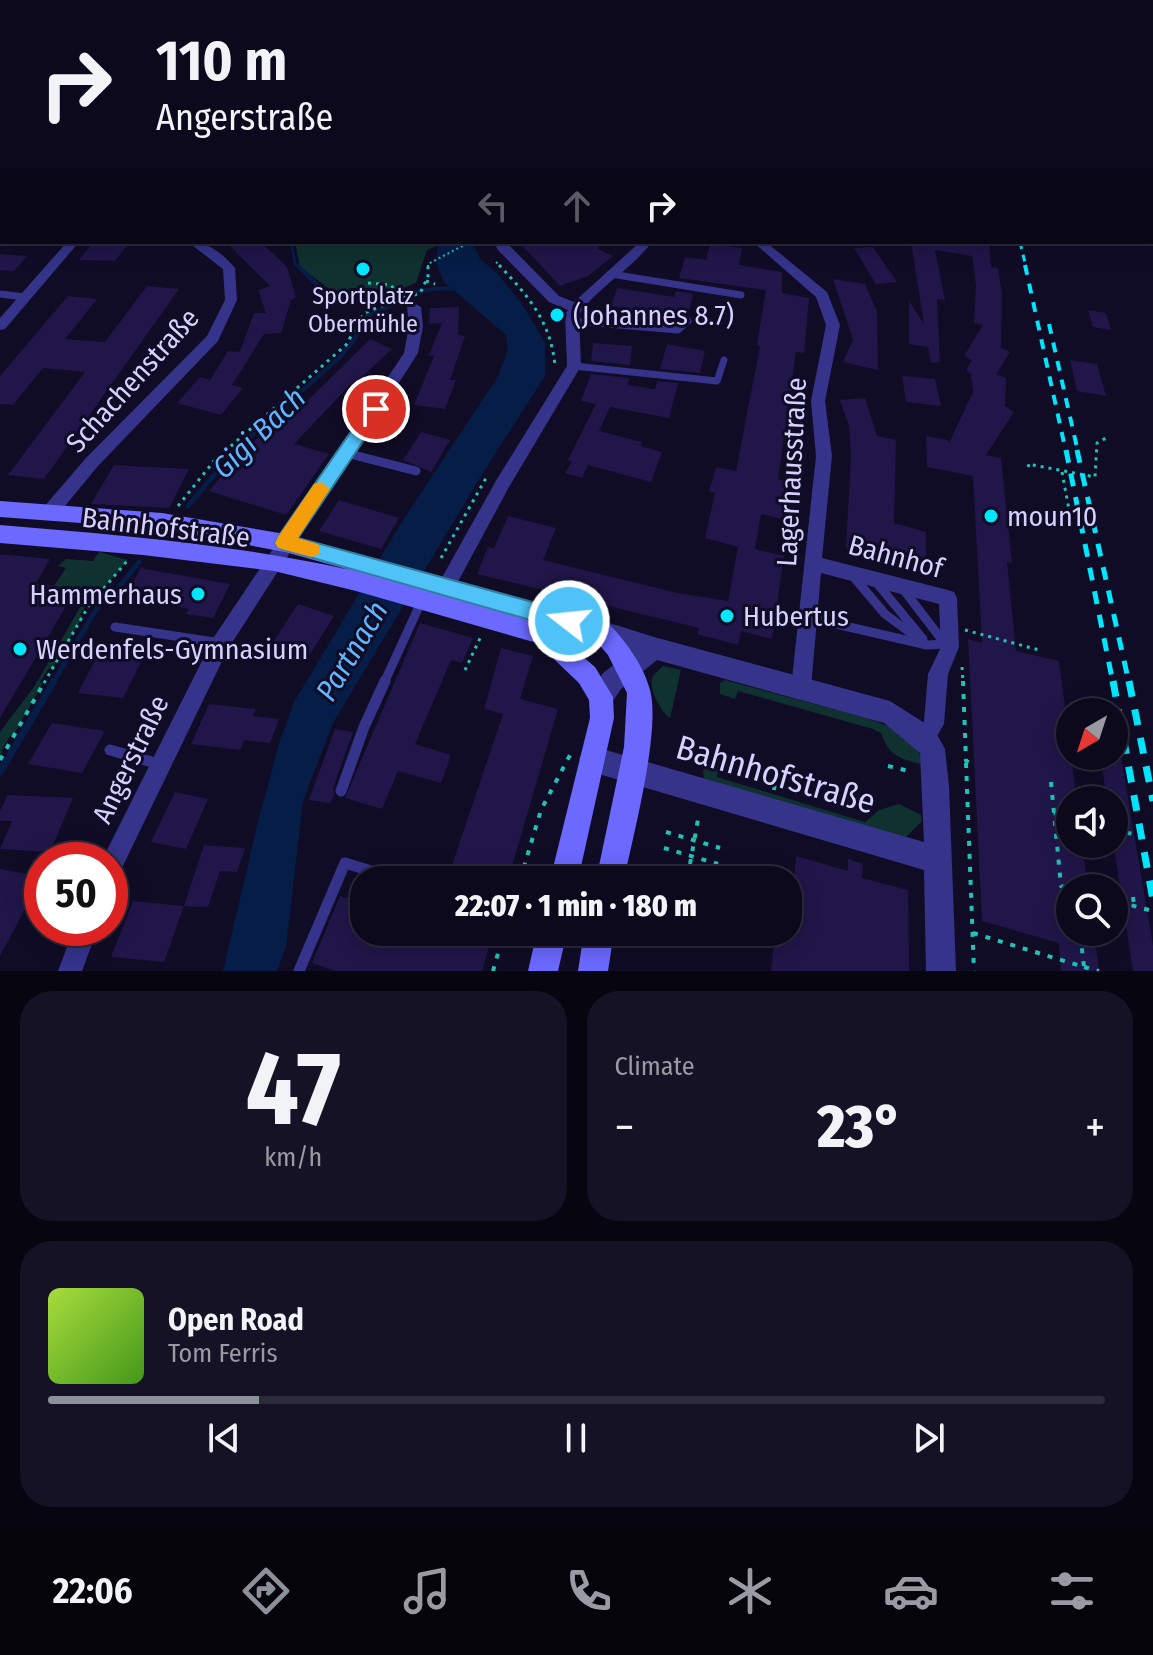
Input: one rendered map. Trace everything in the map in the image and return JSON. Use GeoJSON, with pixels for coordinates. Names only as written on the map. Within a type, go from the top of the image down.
{"type":"FeatureCollection","features":[{"type":"Feature","properties":{"kind":"main road","name":"Bahnhofstraße"},"geometry":{"type":"LineString","coordinates":[[0,509],[162,521],[428,593],[544,635],[587,675],[601,697]]}},
{"type":"Feature","properties":{"kind":"main road","name":"Bahnhofstraße"},"geometry":{"type":"LineString","coordinates":[[0,534],[143,546],[279,552]]}},
{"type":"Feature","properties":{"kind":"main road","name":"Bahnhofstraße"},"geometry":{"type":"LineString","coordinates":[[428,593],[600,630]]}},
{"type":"Feature","properties":{"kind":"main road"},"geometry":{"type":"LineString","coordinates":[[600,630],[628,667],[639,692],[634,770],[613,866]]}},
{"type":"Feature","properties":{"kind":"main road"},"geometry":{"type":"LineString","coordinates":[[566,866],[582,755],[602,718],[601,697]]}},
{"type":"Feature","properties":{"kind":"main road"},"geometry":{"type":"LineString","coordinates":[[543,971],[549,946]]}},
{"type":"Feature","properties":{"kind":"main road"},"geometry":{"type":"LineString","coordinates":[[593,971],[597,946]]}},
{"type":"Feature","properties":{"kind":"street"},"geometry":{"type":"LineString","coordinates":[[0,326],[71,244]]}},
{"type":"Feature","properties":{"kind":"street","name":"Schachenstraße"},"geometry":{"type":"LineString","coordinates":[[49,513],[92,462],[213,338],[231,300],[229,268],[197,244]]}},
{"type":"Feature","properties":{"kind":"street"},"geometry":{"type":"LineString","coordinates":[[502,244],[554,299],[574,314]]}},
{"type":"Feature","properties":{"kind":"street"},"geometry":{"type":"LineString","coordinates":[[428,593],[503,483],[574,366],[574,314],[610,274],[636,255],[644,244]]}},
{"type":"Feature","properties":{"kind":"street","name":"Lagerhausstraße"},"geometry":{"type":"LineString","coordinates":[[778,247],[822,295],[833,325],[818,401],[824,456],[801,688]]}},
{"type":"Feature","properties":{"kind":"street","name":"Angerstraße"},"geometry":{"type":"LineString","coordinates":[[122,842],[221,643],[411,353],[416,326],[405,298]]}},
{"type":"Feature","properties":{"kind":"street","name":"Bahnhof"},"geometry":{"type":"LineString","coordinates":[[815,564],[948,598],[950,654]]}},
{"type":"Feature","properties":{"kind":"street","name":"Bahnhofstraße"},"geometry":{"type":"LineString","coordinates":[[600,630],[654,648],[890,713],[925,738]]}},
{"type":"Feature","properties":{"kind":"street"},"geometry":{"type":"LineString","coordinates":[[601,697],[612,681],[654,648]]}},
{"type":"Feature","properties":{"kind":"street"},"geometry":{"type":"LineString","coordinates":[[941,971],[932,749],[925,738],[934,724],[938,674],[950,654]]}},
{"type":"Feature","properties":{"kind":"street","name":"Bahnhofstraße"},"geometry":{"type":"LineString","coordinates":[[582,755],[938,860]]}},
{"type":"Feature","properties":{"kind":"street"},"geometry":{"type":"LineString","coordinates":[[70,971],[79,946]]}},
{"type":"Feature","properties":{"kind":"lane"},"geometry":{"type":"LineString","coordinates":[[610,274],[741,295]]}},
{"type":"Feature","properties":{"kind":"lane"},"geometry":{"type":"LineString","coordinates":[[0,294],[25,297]]}},
{"type":"Feature","properties":{"kind":"lane"},"geometry":{"type":"LineString","coordinates":[[574,314],[678,330],[688,321]]}},
{"type":"Feature","properties":{"kind":"lane"},"geometry":{"type":"LineString","coordinates":[[574,366],[717,381],[724,360]]}},
{"type":"Feature","properties":{"kind":"lane"},"geometry":{"type":"LineString","coordinates":[[346,453],[416,471]]}},
{"type":"Feature","properties":{"kind":"lane"},"geometry":{"type":"LineString","coordinates":[[850,572],[885,614],[927,645]]}},
{"type":"Feature","properties":{"kind":"lane"},"geometry":{"type":"LineString","coordinates":[[873,578],[927,645]]}},
{"type":"Feature","properties":{"kind":"lane"},"geometry":{"type":"LineString","coordinates":[[900,586],[950,654]]}},
{"type":"Feature","properties":{"kind":"lane"},"geometry":{"type":"LineString","coordinates":[[341,791],[364,727],[428,593]]}},
{"type":"Feature","properties":{"kind":"lane"},"geometry":{"type":"LineString","coordinates":[[810,618],[927,645],[950,654]]}},
{"type":"Feature","properties":{"kind":"lane"},"geometry":{"type":"LineString","coordinates":[[115,627],[221,643]]}},
{"type":"Feature","properties":{"kind":"lane"},"geometry":{"type":"LineString","coordinates":[[110,750],[159,765]]}},
{"type":"Feature","properties":{"kind":"lane"},"geometry":{"type":"LineString","coordinates":[[299,971],[345,863],[355,866]]}},
{"type":"Feature","properties":{"kind":"path"},"geometry":{"type":"LineString","coordinates":[[162,521],[180,505],[214,461],[346,345],[365,315],[423,288],[428,264],[466,244]]}},
{"type":"Feature","properties":{"kind":"path"},"geometry":{"type":"LineString","coordinates":[[494,260],[536,307],[551,331],[555,368]]}},
{"type":"Feature","properties":{"kind":"path"},"geometry":{"type":"LineString","coordinates":[[426,281],[435,284]]}},
{"type":"Feature","properties":{"kind":"path"},"geometry":{"type":"LineString","coordinates":[[368,283],[391,285],[395,292],[405,298]]}},
{"type":"Feature","properties":{"kind":"path"},"geometry":{"type":"LineString","coordinates":[[1029,467],[1028,464],[1095,477],[1097,443],[1106,438]]}},
{"type":"Feature","properties":{"kind":"path"},"geometry":{"type":"LineString","coordinates":[[1062,471],[1070,515]]}},
{"type":"Feature","properties":{"kind":"path"},"geometry":{"type":"LineString","coordinates":[[0,760],[95,596],[143,546]]}},
{"type":"Feature","properties":{"kind":"path"},"geometry":{"type":"LineString","coordinates":[[961,629],[1039,650]]}},
{"type":"Feature","properties":{"kind":"path"},"geometry":{"type":"LineString","coordinates":[[465,670],[478,644]]}},
{"type":"Feature","properties":{"kind":"path"},"geometry":{"type":"LineString","coordinates":[[950,654],[966,761],[974,971]]}},
{"type":"Feature","properties":{"kind":"path"},"geometry":{"type":"LineString","coordinates":[[524,866],[541,810],[582,755]]}},
{"type":"Feature","properties":{"kind":"path"},"geometry":{"type":"LineString","coordinates":[[966,761],[974,764]]}},
{"type":"Feature","properties":{"kind":"path"},"geometry":{"type":"LineString","coordinates":[[771,809],[777,765]]}},
{"type":"Feature","properties":{"kind":"path"},"geometry":{"type":"LineString","coordinates":[[1051,782],[1060,874]]}},
{"type":"Feature","properties":{"kind":"path"},"geometry":{"type":"LineString","coordinates":[[690,864],[703,790]]}},
{"type":"Feature","properties":{"kind":"path"},"geometry":{"type":"LineString","coordinates":[[666,832],[720,848]]}},
{"type":"Feature","properties":{"kind":"path"},"geometry":{"type":"LineString","coordinates":[[1128,833],[1136,835]]}},
{"type":"Feature","properties":{"kind":"path"},"geometry":{"type":"LineString","coordinates":[[664,848],[718,864]]}},
{"type":"Feature","properties":{"kind":"path"},"geometry":{"type":"LineString","coordinates":[[1133,897],[1134,906]]}},
{"type":"Feature","properties":{"kind":"path"},"geometry":{"type":"LineString","coordinates":[[1128,904],[1149,910]]}},
{"type":"Feature","properties":{"kind":"path"},"geometry":{"type":"LineString","coordinates":[[973,933],[1099,971]]}},
{"type":"Feature","properties":{"kind":"path"},"geometry":{"type":"LineString","coordinates":[[493,971],[500,946]]}},
{"type":"Feature","properties":{"kind":"path"},"geometry":{"type":"LineString","coordinates":[[1082,946],[1084,967]]}},
{"type":"Feature","properties":{"kind":"green space","name":"Sportplatz Obermühle"},"geometry":{"type":"Polygon","coordinates":[[[295,244],[438,244],[427,250],[416,283],[385,295],[336,294],[300,267],[295,244]]]}},
{"type":"Feature","properties":{"kind":"green space"},"geometry":{"type":"Polygon","coordinates":[[[99,552],[128,560],[85,607],[80,615],[83,616],[53,668],[49,668],[40,682],[43,683],[1,751],[0,758],[0,732],[34,687],[89,592],[54,586],[66,568],[58,566],[66,559],[93,561],[99,552]]]}},
{"type":"Feature","properties":{"kind":"green space"},"geometry":{"type":"Polygon","coordinates":[[[663,666],[681,670],[670,718],[659,705],[652,686],[653,676],[663,666]]]}},
{"type":"Feature","properties":{"kind":"green space"},"geometry":{"type":"Polygon","coordinates":[[[725,680],[867,718],[898,730],[916,747],[924,765],[897,756],[888,748],[881,733],[873,729],[738,691],[735,699],[720,694],[720,683],[725,680]]]}},
{"type":"Feature","properties":{"kind":"green space"},"geometry":{"type":"Polygon","coordinates":[[[719,761],[717,777],[865,822],[879,810],[899,804],[921,815],[922,821],[904,839],[704,781],[703,771],[707,763],[719,761]]]}},
{"type":"Feature","properties":{"kind":"water","name":"Partnach"},"geometry":{"type":"Polygon","coordinates":[[[438,244],[474,244],[480,259],[496,272],[520,301],[545,342],[545,376],[478,481],[333,723],[303,801],[286,947],[277,971],[223,971],[258,822],[279,743],[294,702],[403,520],[497,378],[508,350],[506,335],[444,282],[436,263],[438,244]]]}},
{"type":"Feature","properties":{"kind":"building"},"geometry":{"type":"Polygon","coordinates":[[[92,244],[128,244],[115,261],[79,260],[92,244]]]}},
{"type":"Feature","properties":{"kind":"building"},"geometry":{"type":"Polygon","coordinates":[[[228,244],[263,244],[287,267],[296,297],[291,300],[281,333],[264,334],[232,385],[243,388],[221,415],[177,403],[200,377],[210,380],[228,351],[240,352],[254,313],[266,313],[258,290],[270,286],[228,244]]]}},
{"type":"Feature","properties":{"kind":"building"},"geometry":{"type":"Polygon","coordinates":[[[521,244],[598,244],[598,249],[613,256],[588,276],[560,286],[521,244]]]}},
{"type":"Feature","properties":{"kind":"building"},"geometry":{"type":"Polygon","coordinates":[[[710,244],[742,248],[739,265],[782,272],[782,293],[809,298],[804,353],[796,352],[778,479],[788,482],[783,519],[761,514],[755,549],[784,556],[772,639],[741,631],[738,645],[697,634],[699,628],[477,574],[488,547],[494,548],[508,516],[556,528],[543,560],[677,593],[728,601],[738,547],[705,538],[715,493],[709,492],[716,467],[736,471],[760,346],[757,345],[766,290],[679,278],[685,257],[706,260],[710,244]]]}},
{"type":"Feature","properties":{"kind":"building"},"geometry":{"type":"Polygon","coordinates":[[[911,244],[989,244],[991,267],[998,268],[1002,293],[1001,348],[1010,352],[996,374],[1006,378],[1005,406],[1014,412],[986,455],[1001,458],[1012,563],[1007,562],[1016,651],[1059,661],[1064,698],[1056,698],[1056,770],[1073,770],[1075,786],[1056,786],[1056,858],[1084,858],[1086,874],[1056,874],[1056,942],[982,921],[968,639],[982,643],[973,476],[927,467],[926,436],[948,440],[949,443],[973,392],[971,374],[966,370],[972,360],[964,356],[983,325],[974,323],[976,286],[972,256],[935,250],[945,300],[937,299],[940,362],[931,363],[928,347],[909,344],[909,301],[924,324],[911,244]]]}},
{"type":"Feature","properties":{"kind":"building"},"geometry":{"type":"Polygon","coordinates":[[[873,247],[897,282],[876,284],[854,248],[873,247]]]}},
{"type":"Feature","properties":{"kind":"building"},"geometry":{"type":"Polygon","coordinates":[[[0,254],[27,256],[14,271],[0,270],[0,254]]]}},
{"type":"Feature","properties":{"kind":"building"},"geometry":{"type":"Polygon","coordinates":[[[833,279],[865,284],[877,312],[878,370],[843,362],[853,340],[833,279]]]}},
{"type":"Feature","properties":{"kind":"building"},"geometry":{"type":"Polygon","coordinates":[[[147,286],[179,289],[44,479],[8,475],[85,372],[43,368],[13,405],[0,404],[0,376],[68,296],[97,299],[65,339],[105,342],[147,286]]]}},
{"type":"Feature","properties":{"kind":"building"},"geometry":{"type":"Polygon","coordinates":[[[617,288],[674,297],[676,291],[693,294],[688,315],[682,318],[611,306],[617,288]]]}},
{"type":"Feature","properties":{"kind":"building"},"geometry":{"type":"Polygon","coordinates":[[[459,307],[458,335],[465,336],[450,380],[456,380],[445,409],[414,405],[434,356],[429,355],[442,323],[429,324],[430,308],[459,307]]]}},
{"type":"Feature","properties":{"kind":"building"},"geometry":{"type":"Polygon","coordinates":[[[1088,310],[1106,313],[1111,330],[1093,327],[1088,310]]]}},
{"type":"Feature","properties":{"kind":"building"},"geometry":{"type":"Polygon","coordinates":[[[370,339],[392,349],[363,376],[370,378],[359,390],[349,386],[294,444],[329,454],[286,515],[209,491],[239,455],[279,419],[286,422],[370,339]]]}},
{"type":"Feature","properties":{"kind":"building"},"geometry":{"type":"Polygon","coordinates":[[[593,343],[632,346],[630,365],[591,361],[593,343]]]}},
{"type":"Feature","properties":{"kind":"building"},"geometry":{"type":"Polygon","coordinates":[[[667,344],[705,351],[700,373],[660,369],[667,344]]]}},
{"type":"Feature","properties":{"kind":"building"},"geometry":{"type":"Polygon","coordinates":[[[1070,360],[1097,364],[1106,396],[1077,391],[1070,360]]]}},
{"type":"Feature","properties":{"kind":"building"},"geometry":{"type":"Polygon","coordinates":[[[591,374],[629,378],[628,385],[655,389],[657,381],[678,383],[669,418],[610,407],[599,431],[642,442],[641,446],[662,452],[651,482],[588,465],[582,478],[565,473],[572,461],[568,460],[596,404],[581,401],[591,374]]]}},
{"type":"Feature","properties":{"kind":"building"},"geometry":{"type":"Polygon","coordinates":[[[902,376],[935,379],[941,406],[906,402],[902,376]]]}},
{"type":"Feature","properties":{"kind":"building"},"geometry":{"type":"Polygon","coordinates":[[[865,398],[877,436],[896,440],[894,523],[926,532],[926,566],[846,548],[851,456],[849,426],[840,400],[865,398]]]}},
{"type":"Feature","properties":{"kind":"building"},"geometry":{"type":"Polygon","coordinates":[[[421,432],[450,440],[431,472],[403,460],[421,432]]]}},
{"type":"Feature","properties":{"kind":"building"},"geometry":{"type":"Polygon","coordinates":[[[114,465],[189,469],[169,508],[91,504],[114,465]]]}},
{"type":"Feature","properties":{"kind":"building"},"geometry":{"type":"Polygon","coordinates":[[[339,500],[399,518],[381,549],[319,531],[339,500]]]}},
{"type":"Feature","properties":{"kind":"building","name":"Werdenfels-Gymnasium"},"geometry":{"type":"Polygon","coordinates":[[[0,554],[50,559],[36,583],[76,589],[0,718],[0,554]]]}},
{"type":"Feature","properties":{"kind":"building","name":"Hammerhaus"},"geometry":{"type":"Polygon","coordinates":[[[141,567],[230,584],[213,618],[186,614],[189,609],[164,604],[170,593],[131,587],[141,567]]]}},
{"type":"Feature","properties":{"kind":"building"},"geometry":{"type":"Polygon","coordinates":[[[298,604],[334,616],[309,656],[272,644],[298,604]]]}},
{"type":"Feature","properties":{"kind":"building"},"geometry":{"type":"Polygon","coordinates":[[[420,623],[473,638],[462,663],[451,660],[415,744],[451,755],[441,783],[398,771],[382,809],[345,798],[420,623]]]}},
{"type":"Feature","properties":{"kind":"building"},"geometry":{"type":"Polygon","coordinates":[[[501,648],[533,656],[520,699],[558,709],[512,866],[452,866],[503,714],[484,709],[501,648]]]}},
{"type":"Feature","properties":{"kind":"building"},"geometry":{"type":"Polygon","coordinates":[[[98,655],[142,660],[123,698],[78,693],[98,655]]]}},
{"type":"Feature","properties":{"kind":"building"},"geometry":{"type":"Polygon","coordinates":[[[209,704],[256,709],[253,716],[279,719],[270,743],[244,740],[240,750],[191,744],[209,704]]]}},
{"type":"Feature","properties":{"kind":"building"},"geometry":{"type":"Polygon","coordinates":[[[52,723],[105,731],[82,773],[28,764],[52,723]]]}},
{"type":"Feature","properties":{"kind":"building"},"geometry":{"type":"Polygon","coordinates":[[[335,729],[353,732],[333,788],[334,795],[330,803],[309,800],[335,729]]]}},
{"type":"Feature","properties":{"kind":"building"},"geometry":{"type":"Polygon","coordinates":[[[1102,770],[1123,770],[1126,786],[1105,786],[1102,770]]]}},
{"type":"Feature","properties":{"kind":"building"},"geometry":{"type":"Polygon","coordinates":[[[175,792],[208,799],[186,849],[151,842],[175,792]]]}},
{"type":"Feature","properties":{"kind":"building"},"geometry":{"type":"Polygon","coordinates":[[[8,795],[73,798],[54,842],[24,842],[24,850],[0,849],[12,821],[0,821],[0,811],[8,795]]]}},
{"type":"Feature","properties":{"kind":"building"},"geometry":{"type":"Polygon","coordinates":[[[1128,798],[1153,946],[1153,971],[1133,971],[1128,939],[1128,874],[1118,874],[1116,858],[1128,858],[1128,798]]]}},
{"type":"Feature","properties":{"kind":"building"},"geometry":{"type":"Polygon","coordinates":[[[204,845],[245,848],[237,872],[220,871],[208,907],[184,906],[204,845]]]}},
{"type":"Feature","properties":{"kind":"building"},"geometry":{"type":"Polygon","coordinates":[[[796,856],[848,871],[848,859],[863,864],[862,878],[908,890],[909,971],[771,971],[774,946],[802,946],[802,866],[795,866],[796,856]]]}},
{"type":"Feature","properties":{"kind":"building"},"geometry":{"type":"Polygon","coordinates":[[[0,869],[24,874],[24,911],[0,956],[0,869]]]}},
{"type":"Feature","properties":{"kind":"building"},"geometry":{"type":"Polygon","coordinates":[[[340,896],[350,899],[350,946],[489,946],[482,971],[335,971],[312,963],[340,896]]]}},
{"type":"Feature","properties":{"kind":"building"},"geometry":{"type":"Polygon","coordinates":[[[133,901],[184,906],[164,962],[111,957],[115,946],[128,946],[128,914],[133,901]]]}},
{"type":"Feature","properties":{"kind":"building"},"geometry":{"type":"Polygon","coordinates":[[[1059,946],[1096,946],[1099,971],[1061,971],[1059,946]]]}},
{"type":"Feature","properties":{"kind":"waterway"},"geometry":{"type":"LineString","coordinates":[[291,244],[295,264],[299,267]]}},
{"type":"Feature","properties":{"kind":"waterway"},"geometry":{"type":"LineString","coordinates":[[299,267],[317,285],[345,299],[360,301],[394,296]]}},
{"type":"Feature","properties":{"kind":"waterway"},"geometry":{"type":"LineString","coordinates":[[394,296],[423,290],[454,289]]}},
{"type":"Feature","properties":{"kind":"waterway","name":"Gigi Bach"},"geometry":{"type":"LineString","coordinates":[[234,451],[339,358],[354,340],[367,316],[393,305],[394,296]]}},
{"type":"Feature","properties":{"kind":"waterway","name":"Gigi Bach"},"geometry":{"type":"LineString","coordinates":[[188,506],[234,451]]}},
{"type":"Feature","properties":{"kind":"waterway","name":"Gigi Bach"},"geometry":{"type":"LineString","coordinates":[[53,683],[100,603],[116,591],[139,562]]}},
{"type":"Feature","properties":{"kind":"waterway","name":"Gigi Bach"},"geometry":{"type":"LineString","coordinates":[[0,772],[54,681]]}},
{"type":"Feature","properties":{"kind":"railway"},"geometry":{"type":"LineString","coordinates":[[1020,244],[1026,267]]}},
{"type":"Feature","properties":{"kind":"railway"},"geometry":{"type":"LineString","coordinates":[[1025,265],[1066,452]]}},
{"type":"Feature","properties":{"kind":"railway"},"geometry":{"type":"LineString","coordinates":[[1049,324],[1078,452]]}},
{"type":"Feature","properties":{"kind":"railway"},"geometry":{"type":"LineString","coordinates":[[1066,450],[1113,683]]}},
{"type":"Feature","properties":{"kind":"railway"},"geometry":{"type":"LineString","coordinates":[[1077,450],[1129,683]]}},
{"type":"Feature","properties":{"kind":"railway"},"geometry":{"type":"LineString","coordinates":[[1113,681],[1153,900]]}},
{"type":"Feature","properties":{"kind":"railway"},"geometry":{"type":"LineString","coordinates":[[1129,681],[1153,801]]}},
{"type":"Feature","properties":{"kind":"slow traffic"},"geometry":{"type":"LineString","coordinates":[[311,549],[285,543],[321,489]]}},
{"type":"Feature","properties":{"kind":"place","name":"Sportplatz Obermühle"},"geometry":{"type":"Point","coordinates":[363,269]}},
{"type":"Feature","properties":{"kind":"place","name":"(Johannes 8.7)"},"geometry":{"type":"Point","coordinates":[557,315]}},
{"type":"Feature","properties":{"kind":"place","name":"moun10"},"geometry":{"type":"Point","coordinates":[991,516]}},
{"type":"Feature","properties":{"kind":"place","name":"Hammerhaus"},"geometry":{"type":"Point","coordinates":[198,594]}},
{"type":"Feature","properties":{"kind":"place","name":"Hubertus"},"geometry":{"type":"Point","coordinates":[727,616]}},
{"type":"Feature","properties":{"kind":"place","name":"Werdenfels-Gymnasium"},"geometry":{"type":"Point","coordinates":[20,649]}},
{"type":"Feature","properties":{"kind":"route"},"geometry":{"type":"LineString","coordinates":[[376,409],[285,543],[569,621]]}}]}
